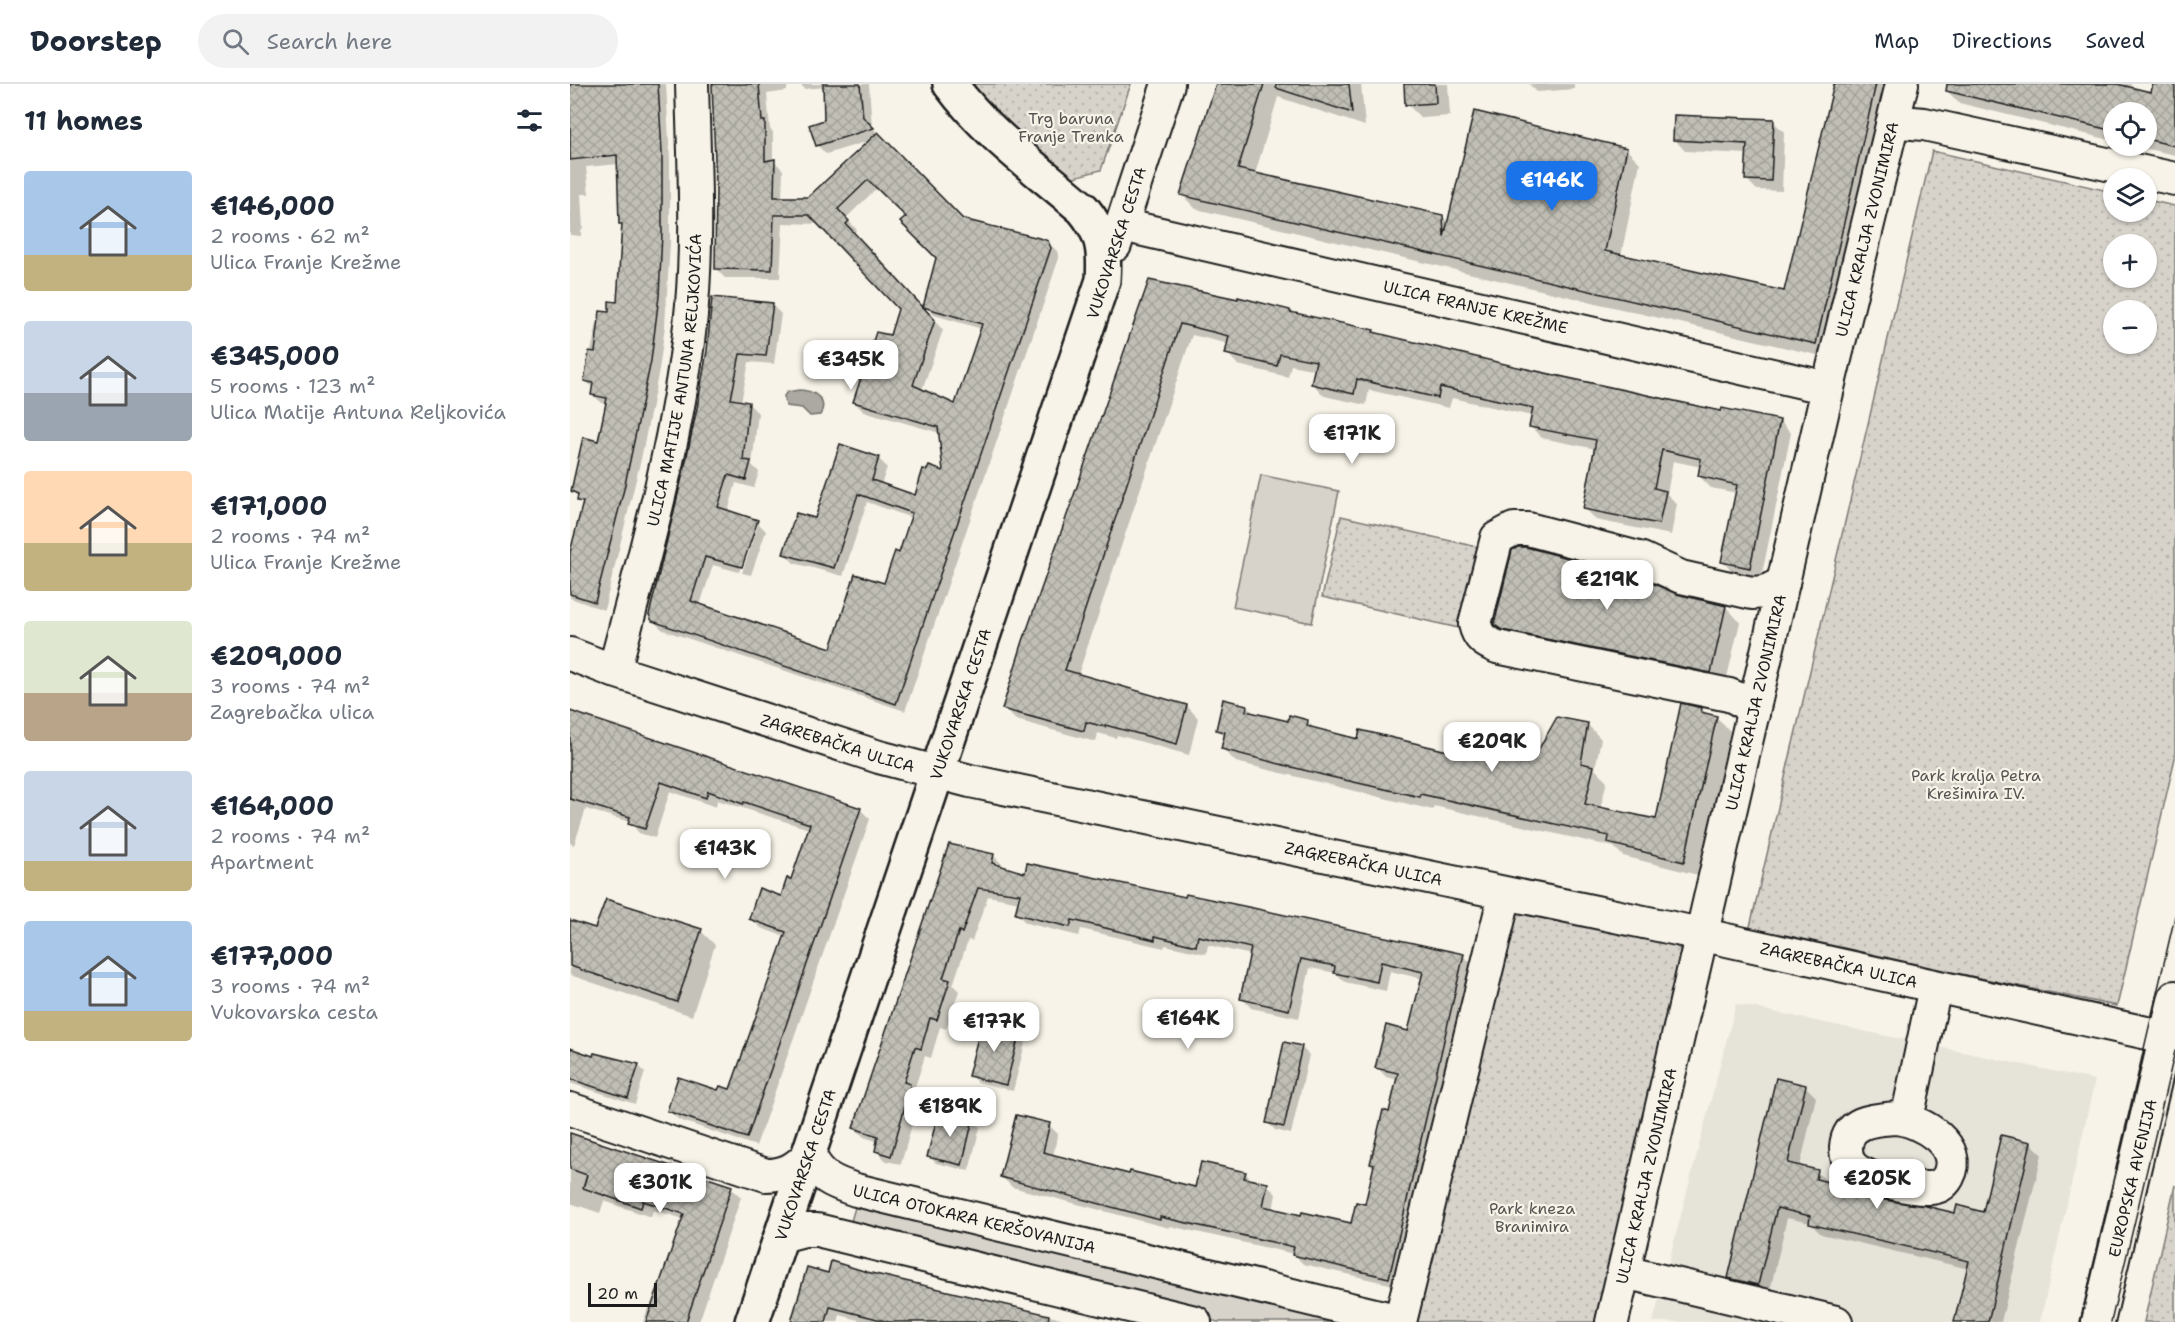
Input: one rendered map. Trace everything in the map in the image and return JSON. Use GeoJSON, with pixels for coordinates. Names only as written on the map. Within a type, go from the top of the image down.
{"type":"FeatureCollection","features":[{"type":"Feature","properties":{"kind":"main road"},"geometry":{"type":"LineString","coordinates":[[950,84],[978,118],[1077,204],[1091,219],[1102,242],[1103,280]]}},
{"type":"Feature","properties":{"kind":"main road","name":"VUKOVARSKA CESTA"},"geometry":{"type":"LineString","coordinates":[[752,1322],[1103,280]]}},
{"type":"Feature","properties":{"kind":"street","name":"ULICA MATIJE ANTUNA RELJKOVIĆA"},"geometry":{"type":"LineString","coordinates":[[614,671],[656,511],[686,357],[694,276],[692,84]]}},
{"type":"Feature","properties":{"kind":"street","name":"VUKOVARSKA CESTA"},"geometry":{"type":"LineString","coordinates":[[1103,280],[1168,84]]}},
{"type":"Feature","properties":{"kind":"street","name":"ULICA KRALJA ZVONIMIRA"},"geometry":{"type":"LineString","coordinates":[[1612,1322],[1828,388],[1902,84]]}},
{"type":"Feature","properties":{"kind":"street"},"geometry":{"type":"LineString","coordinates":[[1892,124],[1901,122],[1924,124],[2175,179]]}},
{"type":"Feature","properties":{"kind":"street","name":"ULICA FRANJE KREŽME"},"geometry":{"type":"LineString","coordinates":[[1122,225],[1828,388]]}},
{"type":"Feature","properties":{"kind":"street"},"geometry":{"type":"LineString","coordinates":[[1753,714],[1741,699],[1729,695],[1497,647],[1485,642],[1477,633],[1475,624],[1497,538],[1515,529],[1528,528],[1642,559],[1681,577],[1752,593],[1765,592],[1783,583]]}},
{"type":"Feature","properties":{"kind":"street","name":"ZAGREBAČKA ULICA"},"geometry":{"type":"LineString","coordinates":[[570,654],[614,671],[879,757],[936,773],[1701,935],[2165,1037]]}},
{"type":"Feature","properties":{"kind":"street"},"geometry":{"type":"LineString","coordinates":[[1400,1322],[1505,894]]}},
{"type":"Feature","properties":{"kind":"street"},"geometry":{"type":"LineString","coordinates":[[1907,1119],[1935,987]]}},
{"type":"Feature","properties":{"kind":"street","name":"EUROPSKA AVENIJA"},"geometry":{"type":"LineString","coordinates":[[2098,1322],[2175,997]]}},
{"type":"Feature","properties":{"kind":"street"},"geometry":{"type":"LineString","coordinates":[[570,1109],[765,1175],[786,1173],[796,1168],[809,1155]]}},
{"type":"Feature","properties":{"kind":"street","name":"ULICA OTOKARA KERŠOVANIJA"},"geometry":{"type":"LineString","coordinates":[[809,1155],[821,1173],[831,1181],[856,1190],[1400,1322]]}},
{"type":"Feature","properties":{"kind":"street"},"geometry":{"type":"LineString","coordinates":[[781,1236],[804,1230],[817,1230],[1195,1322]]}},
{"type":"Feature","properties":{"kind":"street"},"geometry":{"type":"LineString","coordinates":[[1624,1272],[1836,1322]]}},
{"type":"Feature","properties":{"kind":"street"},"geometry":{"type":"LineString","coordinates":[[1695,1290],[1702,1310],[1717,1317],[1738,1322]]}},
{"type":"Feature","properties":{"kind":"shaded area"},"geometry":{"type":"Polygon","coordinates":[[[799,390],[818,396],[822,404],[820,415],[810,416],[802,408],[786,406],[784,396],[787,392],[799,390]]]}},
{"type":"Feature","properties":{"kind":"shaded area"},"geometry":{"type":"Polygon","coordinates":[[[1736,1004],[2095,1080],[2040,1322],[1653,1322],[1736,1004]]]}},
{"type":"Feature","properties":{"kind":"green space","name":"Trg baruna Franje Trenka"},"geometry":{"type":"Polygon","coordinates":[[[962,84],[1131,84],[1101,170],[1067,179],[962,84]]]}},
{"type":"Feature","properties":{"kind":"green space","name":"Park kralja Petra Krešimira IV."},"geometry":{"type":"Polygon","coordinates":[[[1932,151],[2103,190],[2103,222],[2157,222],[2157,202],[2175,206],[2175,758],[2117,1006],[1749,931],[1932,151]]]}},
{"type":"Feature","properties":{"kind":"green space"},"geometry":{"type":"Polygon","coordinates":[[[1261,475],[1339,491],[1312,623],[1233,607],[1261,475]]]}},
{"type":"Feature","properties":{"kind":"green space"},"geometry":{"type":"Polygon","coordinates":[[[1341,516],[1482,548],[1463,629],[1322,597],[1341,516]]]}},
{"type":"Feature","properties":{"kind":"green space","name":"Park kneza Branimira"},"geometry":{"type":"Polygon","coordinates":[[[1518,911],[1668,943],[1684,953],[1602,1322],[1413,1322],[1511,914],[1518,911]]]}},
{"type":"Feature","properties":{"kind":"green space"},"geometry":{"type":"Polygon","coordinates":[[[2175,1185],[2175,1322],[2144,1322],[2175,1185]]]}},
{"type":"Feature","properties":{"kind":"green space"},"geometry":{"type":"Polygon","coordinates":[[[857,1201],[1362,1322],[1218,1322],[848,1231],[857,1201]]]}},
{"type":"Feature","properties":{"kind":"building"},"geometry":{"type":"Polygon","coordinates":[[[570,84],[658,84],[662,152],[659,296],[651,361],[624,489],[595,602],[570,594],[570,552],[583,502],[577,501],[578,494],[571,491],[583,437],[598,441],[607,398],[591,395],[593,383],[584,381],[589,351],[595,352],[600,311],[609,312],[609,301],[617,302],[622,224],[619,224],[617,155],[570,160],[570,84]]]}},
{"type":"Feature","properties":{"kind":"building"},"geometry":{"type":"Polygon","coordinates":[[[712,84],[759,84],[762,121],[765,121],[765,161],[775,159],[774,197],[808,197],[878,132],[963,219],[1043,239],[1048,241],[1051,248],[896,704],[652,621],[649,615],[697,408],[707,351],[712,297],[773,303],[766,356],[740,354],[731,399],[749,402],[743,460],[751,461],[746,480],[728,475],[718,507],[758,520],[742,567],[705,557],[691,601],[831,648],[855,574],[884,583],[895,551],[899,553],[912,513],[858,494],[834,568],[783,554],[796,513],[815,518],[840,444],[879,457],[872,480],[915,495],[923,469],[927,470],[929,466],[943,471],[938,427],[853,402],[876,332],[890,335],[898,309],[809,215],[774,215],[772,270],[715,269],[716,185],[712,84]],[[868,180],[838,209],[849,221],[846,224],[935,320],[913,385],[955,404],[982,324],[923,307],[936,258],[900,222],[906,217],[868,180]]]}},
{"type":"Feature","properties":{"kind":"building"},"geometry":{"type":"Polygon","coordinates":[[[823,84],[860,84],[863,117],[874,128],[816,146],[809,125],[824,120],[823,84]]]}},
{"type":"Feature","properties":{"kind":"building"},"geometry":{"type":"Polygon","coordinates":[[[1216,84],[1264,84],[1238,169],[1443,215],[1444,237],[1474,111],[1627,148],[1605,251],[1784,291],[1834,84],[1876,84],[1816,344],[1180,195],[1216,84]]]}},
{"type":"Feature","properties":{"kind":"building"},"geometry":{"type":"Polygon","coordinates":[[[1276,84],[1349,84],[1352,113],[1276,88],[1276,84]]]}},
{"type":"Feature","properties":{"kind":"building"},"geometry":{"type":"Polygon","coordinates":[[[1404,84],[1435,84],[1436,103],[1405,105],[1404,84]]]}},
{"type":"Feature","properties":{"kind":"building"},"geometry":{"type":"Polygon","coordinates":[[[1947,84],[2117,84],[2151,92],[2153,84],[2175,84],[2175,146],[2157,142],[2157,102],[2103,102],[2103,128],[1946,91],[1947,84]]]}},
{"type":"Feature","properties":{"kind":"building"},"geometry":{"type":"Polygon","coordinates":[[[1674,115],[1774,119],[1771,181],[1745,180],[1747,144],[1673,140],[1674,115]]]}},
{"type":"Feature","properties":{"kind":"building"},"geometry":{"type":"Polygon","coordinates":[[[1149,280],[1238,299],[1238,297],[1290,310],[1290,312],[1374,330],[1373,332],[1513,366],[1721,411],[1722,408],[1780,420],[1750,568],[1721,562],[1737,485],[1698,476],[1701,459],[1662,450],[1654,488],[1666,491],[1659,524],[1583,509],[1596,440],[1529,427],[1533,408],[1440,387],[1438,398],[1357,379],[1354,394],[1311,384],[1316,361],[1280,354],[1277,366],[1225,354],[1229,336],[1180,324],[1065,670],[1187,705],[1177,744],[1086,722],[1084,731],[1002,709],[1023,641],[1149,280]]]}},
{"type":"Feature","properties":{"kind":"building"},"geometry":{"type":"Polygon","coordinates":[[[1526,547],[1636,576],[1677,594],[1726,606],[1711,673],[1502,630],[1494,625],[1512,550],[1526,547]]]}},
{"type":"Feature","properties":{"kind":"building"},"geometry":{"type":"Polygon","coordinates":[[[1223,699],[1247,705],[1246,711],[1288,721],[1289,715],[1308,720],[1307,726],[1358,739],[1360,730],[1456,753],[1460,738],[1495,747],[1494,750],[1533,759],[1557,717],[1588,723],[1581,763],[1594,766],[1585,804],[1656,819],[1681,703],[1702,708],[1701,712],[1717,716],[1684,862],[1608,843],[1609,836],[1420,794],[1420,797],[1221,749],[1225,732],[1216,730],[1223,699]]]}},
{"type":"Feature","properties":{"kind":"building"},"geometry":{"type":"Polygon","coordinates":[[[570,711],[861,808],[747,1138],[667,1111],[678,1077],[718,1090],[720,1086],[730,1089],[786,932],[749,919],[759,888],[781,896],[787,878],[791,879],[810,824],[708,791],[706,798],[661,782],[645,829],[628,824],[630,817],[570,799],[570,711]]]}},
{"type":"Feature","properties":{"kind":"building"},"geometry":{"type":"Polygon","coordinates":[[[949,844],[994,854],[992,863],[1025,873],[1027,863],[1185,897],[1186,894],[1464,954],[1389,1278],[1292,1255],[1294,1247],[1160,1217],[1160,1220],[1000,1177],[1016,1115],[1050,1123],[1043,1152],[1129,1174],[1130,1171],[1195,1187],[1201,1162],[1246,1172],[1244,1178],[1268,1183],[1263,1206],[1351,1223],[1356,1202],[1365,1204],[1374,1165],[1370,1164],[1383,1110],[1389,1112],[1398,1073],[1375,1068],[1386,1025],[1408,1031],[1423,972],[1381,962],[1377,982],[1334,973],[1335,966],[1301,959],[1289,1010],[1240,999],[1251,948],[1198,936],[1196,946],[1155,936],[1155,940],[1072,920],[1070,927],[1015,914],[1020,894],[978,888],[962,933],[959,931],[943,978],[950,980],[937,1020],[930,1018],[921,1049],[915,1047],[904,1082],[910,1084],[909,1092],[891,1156],[875,1151],[878,1136],[853,1128],[949,844]]]}},
{"type":"Feature","properties":{"kind":"building"},"geometry":{"type":"Polygon","coordinates":[[[606,899],[702,929],[677,1002],[570,966],[570,920],[595,928],[606,899]]]}},
{"type":"Feature","properties":{"kind":"building"},"geometry":{"type":"Polygon","coordinates":[[[982,1022],[1020,1031],[1006,1085],[968,1076],[982,1022]]]}},
{"type":"Feature","properties":{"kind":"building"},"geometry":{"type":"Polygon","coordinates":[[[1284,1042],[1302,1046],[1284,1127],[1266,1123],[1284,1042]]]}},
{"type":"Feature","properties":{"kind":"building"},"geometry":{"type":"Polygon","coordinates":[[[570,1048],[593,1056],[594,1053],[639,1064],[628,1098],[570,1079],[570,1048]]]}},
{"type":"Feature","properties":{"kind":"building"},"geometry":{"type":"Polygon","coordinates":[[[1776,1078],[1806,1085],[1788,1163],[1818,1170],[1816,1179],[1852,1188],[1885,1200],[1955,1213],[1957,1205],[1983,1212],[2001,1135],[2031,1142],[1988,1322],[1954,1322],[1969,1261],[1809,1224],[1810,1216],[1777,1208],[1758,1285],[1728,1278],[1776,1078]]]}},
{"type":"Feature","properties":{"kind":"building"},"geometry":{"type":"Polygon","coordinates":[[[939,1110],[973,1119],[962,1165],[927,1157],[939,1110]]]}},
{"type":"Feature","properties":{"kind":"building"},"geometry":{"type":"Polygon","coordinates":[[[570,1133],[732,1186],[686,1322],[646,1322],[684,1214],[643,1201],[641,1208],[583,1188],[587,1175],[570,1169],[570,1133]]]}},
{"type":"Feature","properties":{"kind":"building"},"geometry":{"type":"Polygon","coordinates":[[[831,1261],[867,1272],[1049,1315],[1048,1322],[889,1322],[830,1307],[826,1322],[791,1322],[807,1267],[828,1273],[831,1261]]]}},
{"type":"Feature","properties":{"kind":"tram line"},"geometry":{"type":"LineString","coordinates":[[2080,1322],[2175,916]]}},
{"type":"Feature","properties":{"kind":"tram line"},"geometry":{"type":"LineString","coordinates":[[2111,1322],[2175,1051]]}}]}
